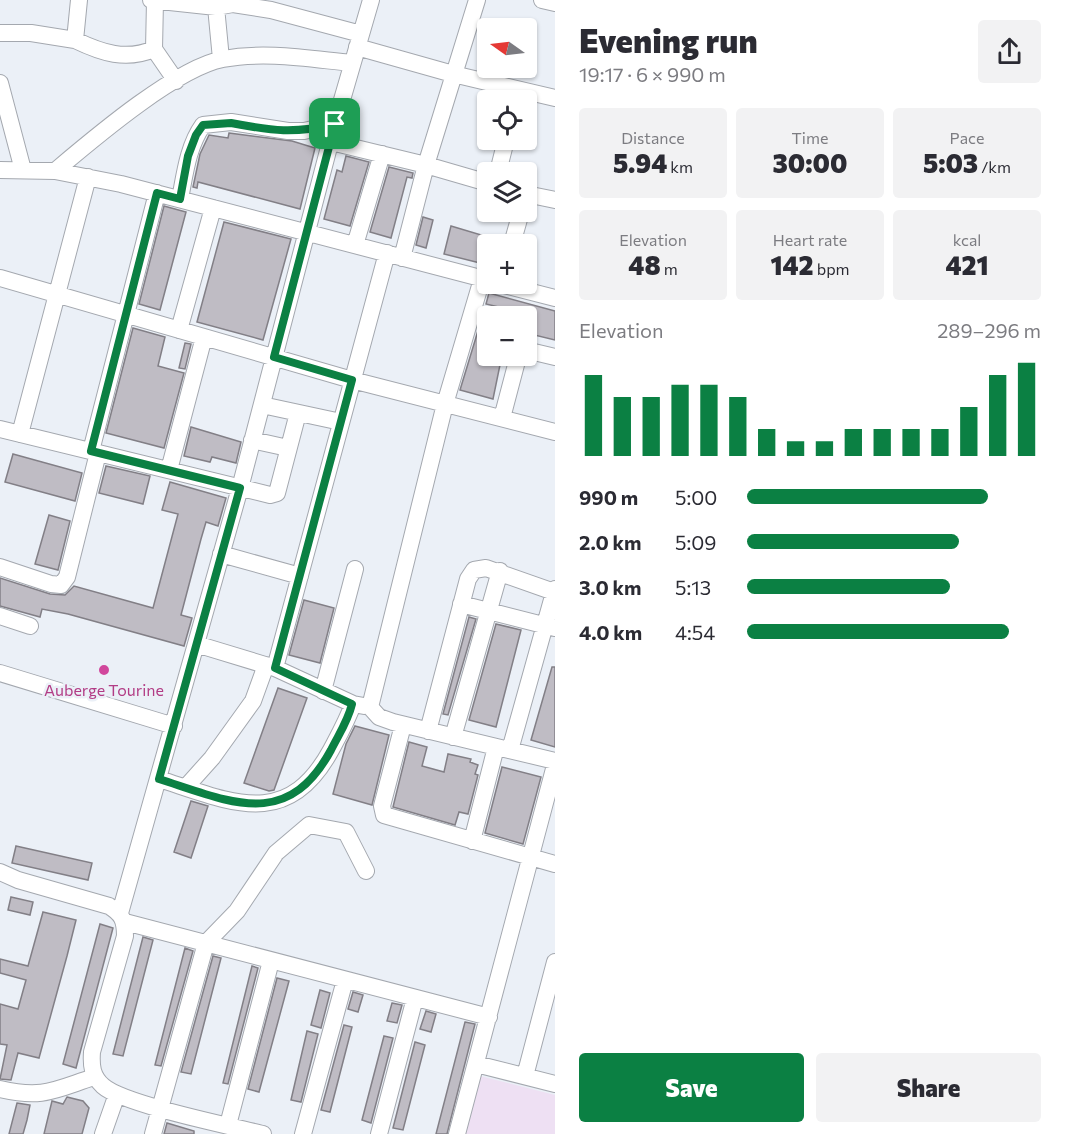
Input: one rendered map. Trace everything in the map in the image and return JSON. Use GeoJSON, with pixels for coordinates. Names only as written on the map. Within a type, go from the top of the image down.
{"type":"FeatureCollection","features":[{"type":"Feature","properties":{"kind":"street"},"geometry":{"type":"LineString","coordinates":[[75,40],[79,0]]}},
{"type":"Feature","properties":{"kind":"street"},"geometry":{"type":"LineString","coordinates":[[176,81],[154,49],[153,0],[227,4],[270,10],[502,90]]}},
{"type":"Feature","properties":{"kind":"street"},"geometry":{"type":"LineString","coordinates":[[263,1134],[117,1095],[94,1077],[91,1066],[92,1052],[125,936],[122,917],[240,488],[330,142],[371,0]]}},
{"type":"Feature","properties":{"kind":"street"},"geometry":{"type":"LineString","coordinates":[[186,788],[212,758],[253,701],[270,667],[300,576],[352,380],[426,165],[477,0]]}},
{"type":"Feature","properties":{"kind":"street"},"geometry":{"type":"LineString","coordinates":[[542,0],[555,3]]}},
{"type":"Feature","properties":{"kind":"street"},"geometry":{"type":"LineString","coordinates":[[221,59],[227,4]]}},
{"type":"Feature","properties":{"kind":"street"},"geometry":{"type":"LineString","coordinates":[[0,33],[40,34],[75,40],[97,50],[121,56],[136,55],[154,49]]}},
{"type":"Feature","properties":{"kind":"street"},"geometry":{"type":"LineString","coordinates":[[55,171],[96,137],[176,81],[221,59],[285,57],[352,63]]}},
{"type":"Feature","properties":{"kind":"street"},"geometry":{"type":"LineString","coordinates":[[0,83],[23,170]]}},
{"type":"Feature","properties":{"kind":"street"},"geometry":{"type":"LineString","coordinates":[[537,97],[555,98]]}},
{"type":"Feature","properties":{"kind":"street"},"geometry":{"type":"LineString","coordinates":[[180,199],[188,156],[196,135],[203,125],[231,123],[268,130],[296,131],[335,124]]}},
{"type":"Feature","properties":{"kind":"street"},"geometry":{"type":"LineString","coordinates":[[330,142],[477,180]]}},
{"type":"Feature","properties":{"kind":"street"},"geometry":{"type":"LineString","coordinates":[[355,245],[382,154]]}},
{"type":"Feature","properties":{"kind":"street"},"geometry":{"type":"LineString","coordinates":[[0,170],[55,171],[88,177],[157,193],[477,278]]}},
{"type":"Feature","properties":{"kind":"street"},"geometry":{"type":"LineString","coordinates":[[20,434],[88,177]]}},
{"type":"Feature","properties":{"kind":"street"},"geometry":{"type":"LineString","coordinates":[[0,567],[51,584],[61,585],[67,577],[126,314],[157,193]]}},
{"type":"Feature","properties":{"kind":"street"},"geometry":{"type":"LineString","coordinates":[[537,196],[555,200]]}},
{"type":"Feature","properties":{"kind":"street"},"geometry":{"type":"LineString","coordinates":[[179,330],[213,208]]}},
{"type":"Feature","properties":{"kind":"street"},"geometry":{"type":"LineString","coordinates":[[0,278],[58,292],[352,380],[555,432]]}},
{"type":"Feature","properties":{"kind":"street"},"geometry":{"type":"LineString","coordinates":[[537,293],[555,298]]}},
{"type":"Feature","properties":{"kind":"street"},"geometry":{"type":"LineString","coordinates":[[370,707],[445,404],[480,294]]}},
{"type":"Feature","properties":{"kind":"street"},"geometry":{"type":"LineString","coordinates":[[169,470],[204,337]]}},
{"type":"Feature","properties":{"kind":"street"},"geometry":{"type":"LineString","coordinates":[[537,352],[555,357]]}},
{"type":"Feature","properties":{"kind":"street"},"geometry":{"type":"LineString","coordinates":[[502,418],[516,366]]}},
{"type":"Feature","properties":{"kind":"street"},"geometry":{"type":"LineString","coordinates":[[262,405],[341,422]]}},
{"type":"Feature","properties":{"kind":"street"},"geometry":{"type":"LineString","coordinates":[[0,429],[270,495],[277,493],[298,413]]}},
{"type":"Feature","properties":{"kind":"street"},"geometry":{"type":"LineString","coordinates":[[252,440],[288,448]]}},
{"type":"Feature","properties":{"kind":"street"},"geometry":{"type":"LineString","coordinates":[[221,554],[300,576]]}},
{"type":"Feature","properties":{"kind":"street"},"geometry":{"type":"LineString","coordinates":[[428,730],[468,579],[474,570],[486,568],[555,590],[550,627],[503,749],[472,841]]}},
{"type":"Feature","properties":{"kind":"street"},"geometry":{"type":"LineString","coordinates":[[323,691],[355,569]]}},
{"type":"Feature","properties":{"kind":"street"},"geometry":{"type":"LineString","coordinates":[[453,737],[500,572]]}},
{"type":"Feature","properties":{"kind":"street"},"geometry":{"type":"LineString","coordinates":[[461,604],[550,627]]}},
{"type":"Feature","properties":{"kind":"street"},"geometry":{"type":"LineString","coordinates":[[0,616],[30,626]]}},
{"type":"Feature","properties":{"kind":"street"},"geometry":{"type":"LineString","coordinates":[[196,644],[270,667],[352,704],[370,707],[380,717],[403,725],[555,763],[457,1134]]}},
{"type":"Feature","properties":{"kind":"street"},"geometry":{"type":"LineString","coordinates":[[0,674],[174,726]]}},
{"type":"Feature","properties":{"kind":"street"},"geometry":{"type":"LineString","coordinates":[[159,779],[248,804],[280,802],[307,784],[321,768],[348,719],[352,704]]}},
{"type":"Feature","properties":{"kind":"street"},"geometry":{"type":"LineString","coordinates":[[403,725],[382,813],[387,818],[555,864]]}},
{"type":"Feature","properties":{"kind":"street"},"geometry":{"type":"LineString","coordinates":[[153,1134],[206,944],[237,911],[276,853],[309,825],[345,831],[366,871]]}},
{"type":"Feature","properties":{"kind":"street"},"geometry":{"type":"LineString","coordinates":[[0,872],[18,880],[109,906],[122,917],[206,944],[489,1017]]}},
{"type":"Feature","properties":{"kind":"street"},"geometry":{"type":"LineString","coordinates":[[228,1125],[271,961]]}},
{"type":"Feature","properties":{"kind":"street"},"geometry":{"type":"LineString","coordinates":[[525,1076],[553,980],[555,962]]}},
{"type":"Feature","properties":{"kind":"street"},"geometry":{"type":"LineString","coordinates":[[303,1134],[345,980]]}},
{"type":"Feature","properties":{"kind":"street"},"geometry":{"type":"LineString","coordinates":[[379,1134],[416,998]]}},
{"type":"Feature","properties":{"kind":"street"},"geometry":{"type":"LineString","coordinates":[[476,1064],[555,1084]]}},
{"type":"Feature","properties":{"kind":"street"},"geometry":{"type":"LineString","coordinates":[[0,1089],[21,1094],[44,1094],[94,1077]]}},
{"type":"Feature","properties":{"kind":"street"},"geometry":{"type":"LineString","coordinates":[[104,1134],[117,1095]]}},
{"type":"Feature","properties":{"kind":"shaded area"},"geometry":{"type":"Polygon","coordinates":[[[480,1076],[555,1095],[555,1134],[465,1134],[480,1076]]]}},
{"type":"Feature","properties":{"kind":"building"},"geometry":{"type":"Polygon","coordinates":[[[229,133],[292,141],[315,148],[300,209],[198,182],[197,188],[193,187],[200,154],[209,135],[228,138],[229,133]]]}},
{"type":"Feature","properties":{"kind":"building"},"geometry":{"type":"Polygon","coordinates":[[[346,156],[369,162],[350,226],[324,219],[337,170],[342,172],[346,156]]]}},
{"type":"Feature","properties":{"kind":"building"},"geometry":{"type":"Polygon","coordinates":[[[389,167],[413,173],[412,178],[407,177],[391,238],[370,232],[389,167]]]}},
{"type":"Feature","properties":{"kind":"building"},"geometry":{"type":"Polygon","coordinates":[[[164,206],[186,212],[160,310],[139,304],[164,206]]]}},
{"type":"Feature","properties":{"kind":"building"},"geometry":{"type":"Polygon","coordinates":[[[423,217],[433,220],[426,248],[416,245],[423,217]]]}},
{"type":"Feature","properties":{"kind":"building"},"geometry":{"type":"Polygon","coordinates":[[[224,222],[291,239],[263,340],[197,322],[224,222]]]}},
{"type":"Feature","properties":{"kind":"building"},"geometry":{"type":"Polygon","coordinates":[[[451,226],[478,234],[477,262],[444,254],[451,226]]]}},
{"type":"Feature","properties":{"kind":"building"},"geometry":{"type":"Polygon","coordinates":[[[489,294],[493,294],[537,306],[494,306],[486,304],[489,294]]]}},
{"type":"Feature","properties":{"kind":"building"},"geometry":{"type":"Polygon","coordinates":[[[537,306],[555,311],[555,340],[537,336],[537,306]]]}},
{"type":"Feature","properties":{"kind":"building"},"geometry":{"type":"Polygon","coordinates":[[[133,328],[165,337],[158,366],[184,373],[164,448],[106,433],[133,328]]]}},
{"type":"Feature","properties":{"kind":"building"},"geometry":{"type":"Polygon","coordinates":[[[477,334],[477,366],[500,366],[493,399],[460,390],[477,334]]]}},
{"type":"Feature","properties":{"kind":"building"},"geometry":{"type":"Polygon","coordinates":[[[185,343],[191,344],[185,369],[179,368],[185,343]]]}},
{"type":"Feature","properties":{"kind":"building"},"geometry":{"type":"Polygon","coordinates":[[[191,427],[241,442],[236,463],[212,457],[210,462],[184,456],[191,427]]]}},
{"type":"Feature","properties":{"kind":"building"},"geometry":{"type":"Polygon","coordinates":[[[13,454],[82,473],[75,501],[5,482],[13,454]]]}},
{"type":"Feature","properties":{"kind":"building"},"geometry":{"type":"Polygon","coordinates":[[[106,466],[150,476],[143,504],[99,493],[106,466]]]}},
{"type":"Feature","properties":{"kind":"building"},"geometry":{"type":"Polygon","coordinates":[[[170,482],[226,498],[218,526],[206,522],[201,539],[181,615],[192,618],[184,646],[68,614],[42,609],[40,617],[0,606],[0,578],[50,594],[65,595],[74,586],[153,608],[178,514],[162,510],[170,482]]]}},
{"type":"Feature","properties":{"kind":"building"},"geometry":{"type":"Polygon","coordinates":[[[49,515],[70,521],[58,570],[35,564],[49,515]]]}},
{"type":"Feature","properties":{"kind":"building"},"geometry":{"type":"Polygon","coordinates":[[[304,600],[334,608],[320,663],[289,655],[304,600]]]}},
{"type":"Feature","properties":{"kind":"building"},"geometry":{"type":"Polygon","coordinates":[[[469,617],[476,619],[448,715],[443,714],[469,617]]]}},
{"type":"Feature","properties":{"kind":"building"},"geometry":{"type":"Polygon","coordinates":[[[496,624],[521,630],[496,727],[469,720],[496,624]]]}},
{"type":"Feature","properties":{"kind":"building"},"geometry":{"type":"Polygon","coordinates":[[[552,667],[555,667],[555,747],[531,740],[552,667]]]}},
{"type":"Feature","properties":{"kind":"building"},"geometry":{"type":"Polygon","coordinates":[[[278,688],[307,698],[274,790],[269,791],[244,783],[278,688]]]}},
{"type":"Feature","properties":{"kind":"building"},"geometry":{"type":"Polygon","coordinates":[[[355,726],[389,735],[372,805],[333,794],[346,744],[355,726]]]}},
{"type":"Feature","properties":{"kind":"building"},"geometry":{"type":"Polygon","coordinates":[[[409,742],[427,747],[422,766],[444,772],[448,754],[471,759],[470,762],[478,765],[475,774],[478,775],[468,814],[459,812],[455,825],[393,807],[409,742]]]}},
{"type":"Feature","properties":{"kind":"building"},"geometry":{"type":"Polygon","coordinates":[[[502,767],[541,777],[523,844],[485,833],[502,767]]]}},
{"type":"Feature","properties":{"kind":"building"},"geometry":{"type":"Polygon","coordinates":[[[191,801],[208,806],[191,858],[174,852],[191,801]]]}},
{"type":"Feature","properties":{"kind":"building"},"geometry":{"type":"Polygon","coordinates":[[[16,846],[92,863],[88,880],[12,863],[16,846]]]}},
{"type":"Feature","properties":{"kind":"building"},"geometry":{"type":"Polygon","coordinates":[[[11,897],[33,902],[30,915],[8,910],[11,897]]]}},
{"type":"Feature","properties":{"kind":"building"},"geometry":{"type":"Polygon","coordinates":[[[43,912],[76,920],[67,956],[39,1058],[18,1053],[11,1080],[0,1079],[7,1045],[0,1044],[0,1004],[18,1009],[26,980],[0,973],[0,959],[28,966],[43,912]]]}},
{"type":"Feature","properties":{"kind":"building"},"geometry":{"type":"Polygon","coordinates":[[[100,924],[113,928],[76,1068],[63,1064],[100,924]]]}},
{"type":"Feature","properties":{"kind":"building"},"geometry":{"type":"Polygon","coordinates":[[[143,937],[153,940],[123,1056],[113,1054],[143,937]]]}},
{"type":"Feature","properties":{"kind":"building"},"geometry":{"type":"Polygon","coordinates":[[[185,948],[193,951],[161,1066],[155,1065],[185,948]]]}},
{"type":"Feature","properties":{"kind":"building"},"geometry":{"type":"Polygon","coordinates":[[[213,956],[221,958],[191,1074],[181,1072],[213,956]]]}},
{"type":"Feature","properties":{"kind":"building"},"geometry":{"type":"Polygon","coordinates":[[[252,966],[258,968],[228,1084],[223,1083],[252,966]]]}},
{"type":"Feature","properties":{"kind":"building"},"geometry":{"type":"Polygon","coordinates":[[[277,978],[289,981],[259,1092],[248,1089],[277,978]]]}},
{"type":"Feature","properties":{"kind":"building"},"geometry":{"type":"Polygon","coordinates":[[[320,990],[330,993],[321,1028],[311,1025],[320,990]]]}},
{"type":"Feature","properties":{"kind":"building"},"geometry":{"type":"Polygon","coordinates":[[[353,992],[363,995],[358,1012],[348,1009],[353,992]]]}},
{"type":"Feature","properties":{"kind":"building"},"geometry":{"type":"Polygon","coordinates":[[[392,1003],[402,1005],[397,1023],[387,1021],[392,1003]]]}},
{"type":"Feature","properties":{"kind":"building"},"geometry":{"type":"Polygon","coordinates":[[[426,1011],[436,1014],[431,1032],[420,1029],[426,1011]]]}},
{"type":"Feature","properties":{"kind":"building"},"geometry":{"type":"Polygon","coordinates":[[[465,1022],[475,1024],[447,1134],[436,1134],[465,1022]]]}},
{"type":"Feature","properties":{"kind":"building"},"geometry":{"type":"Polygon","coordinates":[[[344,1025],[352,1027],[330,1112],[321,1110],[344,1025]]]}},
{"type":"Feature","properties":{"kind":"building"},"geometry":{"type":"Polygon","coordinates":[[[307,1031],[318,1034],[301,1102],[291,1100],[307,1031]]]}},
{"type":"Feature","properties":{"kind":"building"},"geometry":{"type":"Polygon","coordinates":[[[384,1036],[393,1038],[371,1123],[362,1120],[384,1036]]]}},
{"type":"Feature","properties":{"kind":"building"},"geometry":{"type":"Polygon","coordinates":[[[415,1042],[425,1045],[403,1130],[393,1128],[415,1042]]]}},
{"type":"Feature","properties":{"kind":"building"},"geometry":{"type":"Polygon","coordinates":[[[67,1097],[83,1101],[89,1108],[82,1134],[44,1134],[52,1101],[63,1104],[67,1097]]]}},
{"type":"Feature","properties":{"kind":"building"},"geometry":{"type":"Polygon","coordinates":[[[17,1103],[30,1105],[27,1120],[23,1134],[9,1134],[17,1103]]]}},
{"type":"Feature","properties":{"kind":"building"},"geometry":{"type":"Polygon","coordinates":[[[167,1123],[194,1131],[194,1134],[164,1134],[167,1123]]]}},
{"type":"Feature","properties":{"kind":"place","name":"Auberge Tourine"},"geometry":{"type":"Point","coordinates":[104,670]}},
{"type":"Feature","properties":{"kind":"route"},"geometry":{"type":"LineString","coordinates":[[231,123],[268,130],[304,131],[335,124],[274,357],[352,380],[275,668],[352,704],[348,719],[321,768],[307,784],[280,802],[248,804],[159,779],[240,488],[91,451],[157,193],[180,199],[188,156],[196,135],[203,125],[231,123]]}}]}
